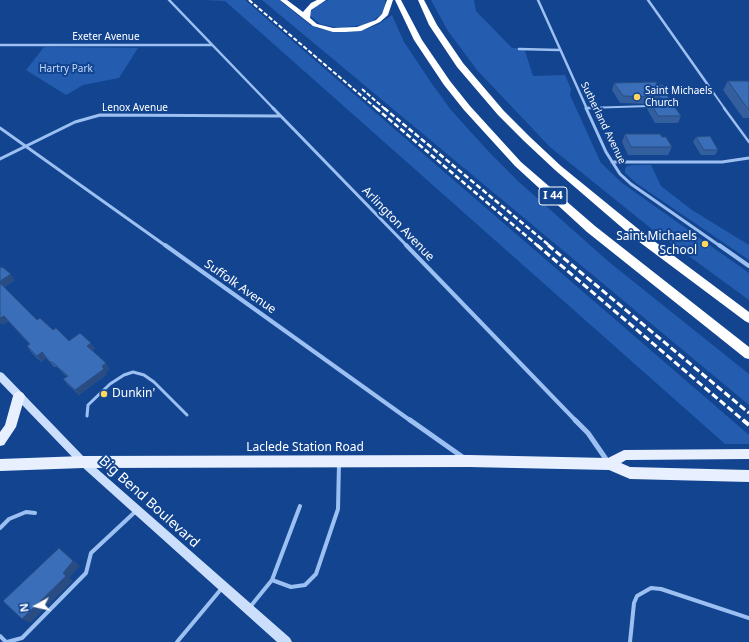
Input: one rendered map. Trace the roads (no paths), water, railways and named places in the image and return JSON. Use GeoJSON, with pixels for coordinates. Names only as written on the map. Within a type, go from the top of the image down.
{"type":"FeatureCollection","features":[{"type":"Feature","properties":{"kind":"highway"},"geometry":{"type":"LineString","coordinates":[[283,0],[315,25],[333,30],[358,29],[378,21],[385,15],[390,0]]}},
{"type":"Feature","properties":{"kind":"highway"},"geometry":{"type":"LineString","coordinates":[[307,19],[306,13],[308,9],[313,4],[323,0]]}},
{"type":"Feature","properties":{"kind":"highway","name":"I 44"},"geometry":{"type":"LineString","coordinates":[[398,0],[418,40],[447,84],[471,114],[518,164],[591,229],[749,354]]}},
{"type":"Feature","properties":{"kind":"highway","name":"I 44"},"geometry":{"type":"LineString","coordinates":[[421,0],[433,25],[460,65],[501,113],[527,139],[564,173],[638,235],[749,318]]}},
{"type":"Feature","properties":{"kind":"main road","name":"Big Bend Boulevard"},"geometry":{"type":"LineString","coordinates":[[0,376],[83,462],[286,642]]}},
{"type":"Feature","properties":{"kind":"main road"},"geometry":{"type":"LineString","coordinates":[[0,441],[10,427],[20,396]]}},
{"type":"Feature","properties":{"kind":"main road","name":"Laclede Station Road"},"geometry":{"type":"LineString","coordinates":[[609,464],[624,455],[749,454]]}},
{"type":"Feature","properties":{"kind":"main road","name":"Laclede Station Road"},"geometry":{"type":"LineString","coordinates":[[0,466],[83,462],[469,462],[609,464],[630,473],[749,476]]}},
{"type":"Feature","properties":{"kind":"street","name":"Arlington Avenue"},"geometry":{"type":"LineString","coordinates":[[169,0],[588,433],[609,464]]}},
{"type":"Feature","properties":{"kind":"street","name":"Sutherland Avenue"},"geometry":{"type":"LineString","coordinates":[[538,0],[586,108],[612,162],[620,174],[631,184],[749,266]]}},
{"type":"Feature","properties":{"kind":"street"},"geometry":{"type":"LineString","coordinates":[[648,0],[708,85]]}},
{"type":"Feature","properties":{"kind":"street","name":"Exeter Avenue"},"geometry":{"type":"LineString","coordinates":[[0,45],[212,45]]}},
{"type":"Feature","properties":{"kind":"street"},"geometry":{"type":"LineString","coordinates":[[519,49],[559,50]]}},
{"type":"Feature","properties":{"kind":"street","name":"Lenox Avenue"},"geometry":{"type":"LineString","coordinates":[[0,158],[75,122],[100,115],[280,116]]}},
{"type":"Feature","properties":{"kind":"street","name":"Suffolk Avenue"},"geometry":{"type":"LineString","coordinates":[[0,128],[469,462]]}},
{"type":"Feature","properties":{"kind":"street"},"geometry":{"type":"LineString","coordinates":[[612,162],[722,162],[749,158]]}},
{"type":"Feature","properties":{"kind":"lane"},"geometry":{"type":"LineString","coordinates":[[708,85],[749,142]]}},
{"type":"Feature","properties":{"kind":"lane"},"geometry":{"type":"LineString","coordinates":[[586,108],[656,106]]}},
{"type":"Feature","properties":{"kind":"lane"},"geometry":{"type":"LineString","coordinates":[[87,416],[88,405],[124,375],[133,372],[144,375],[154,382],[187,415]]}},
{"type":"Feature","properties":{"kind":"lane"},"geometry":{"type":"LineString","coordinates":[[272,580],[291,587],[305,585],[316,574],[338,509],[339,462]]}},
{"type":"Feature","properties":{"kind":"lane"},"geometry":{"type":"LineString","coordinates":[[249,609],[272,580],[300,506]]}},
{"type":"Feature","properties":{"kind":"lane"},"geometry":{"type":"LineString","coordinates":[[0,636],[6,642],[22,638],[86,573],[90,553],[137,510]]}},
{"type":"Feature","properties":{"kind":"lane"},"geometry":{"type":"LineString","coordinates":[[0,528],[9,519],[26,512],[35,513]]}},
{"type":"Feature","properties":{"kind":"lane"},"geometry":{"type":"LineString","coordinates":[[177,642],[223,587]]}},
{"type":"Feature","properties":{"kind":"lane"},"geometry":{"type":"LineString","coordinates":[[630,642],[634,603],[637,596],[651,588],[661,589],[749,618]]}},
{"type":"Feature","properties":{"kind":"railway"},"geometry":{"type":"LineString","coordinates":[[249,0],[377,109]]}},
{"type":"Feature","properties":{"kind":"railway"},"geometry":{"type":"LineString","coordinates":[[362,89],[385,109]]}},
{"type":"Feature","properties":{"kind":"railway"},"geometry":{"type":"LineString","coordinates":[[376,108],[538,246]]}},
{"type":"Feature","properties":{"kind":"railway"},"geometry":{"type":"LineString","coordinates":[[384,108],[550,246]]}},
{"type":"Feature","properties":{"kind":"railway"},"geometry":{"type":"LineString","coordinates":[[537,245],[744,421]]}},
{"type":"Feature","properties":{"kind":"railway"},"geometry":{"type":"LineString","coordinates":[[548,245],[749,413]]}},
{"type":"Feature","properties":{"kind":"railway"},"geometry":{"type":"LineString","coordinates":[[743,420],[749,425]]}},
{"type":"Feature","properties":{"kind":"place","name":"Saint Michaels Church"},"geometry":{"type":"Point","coordinates":[637,97]}},
{"type":"Feature","properties":{"kind":"place","name":"Saint Michaels School"},"geometry":{"type":"Point","coordinates":[705,244]}},
{"type":"Feature","properties":{"kind":"place","name":"Dunkin'"},"geometry":{"type":"Point","coordinates":[104,394]}},
{"type":"Feature","properties":{"kind":"park label","name":"Hartry Park"},"geometry":{"type":"Point","coordinates":[66,69]}}]}
